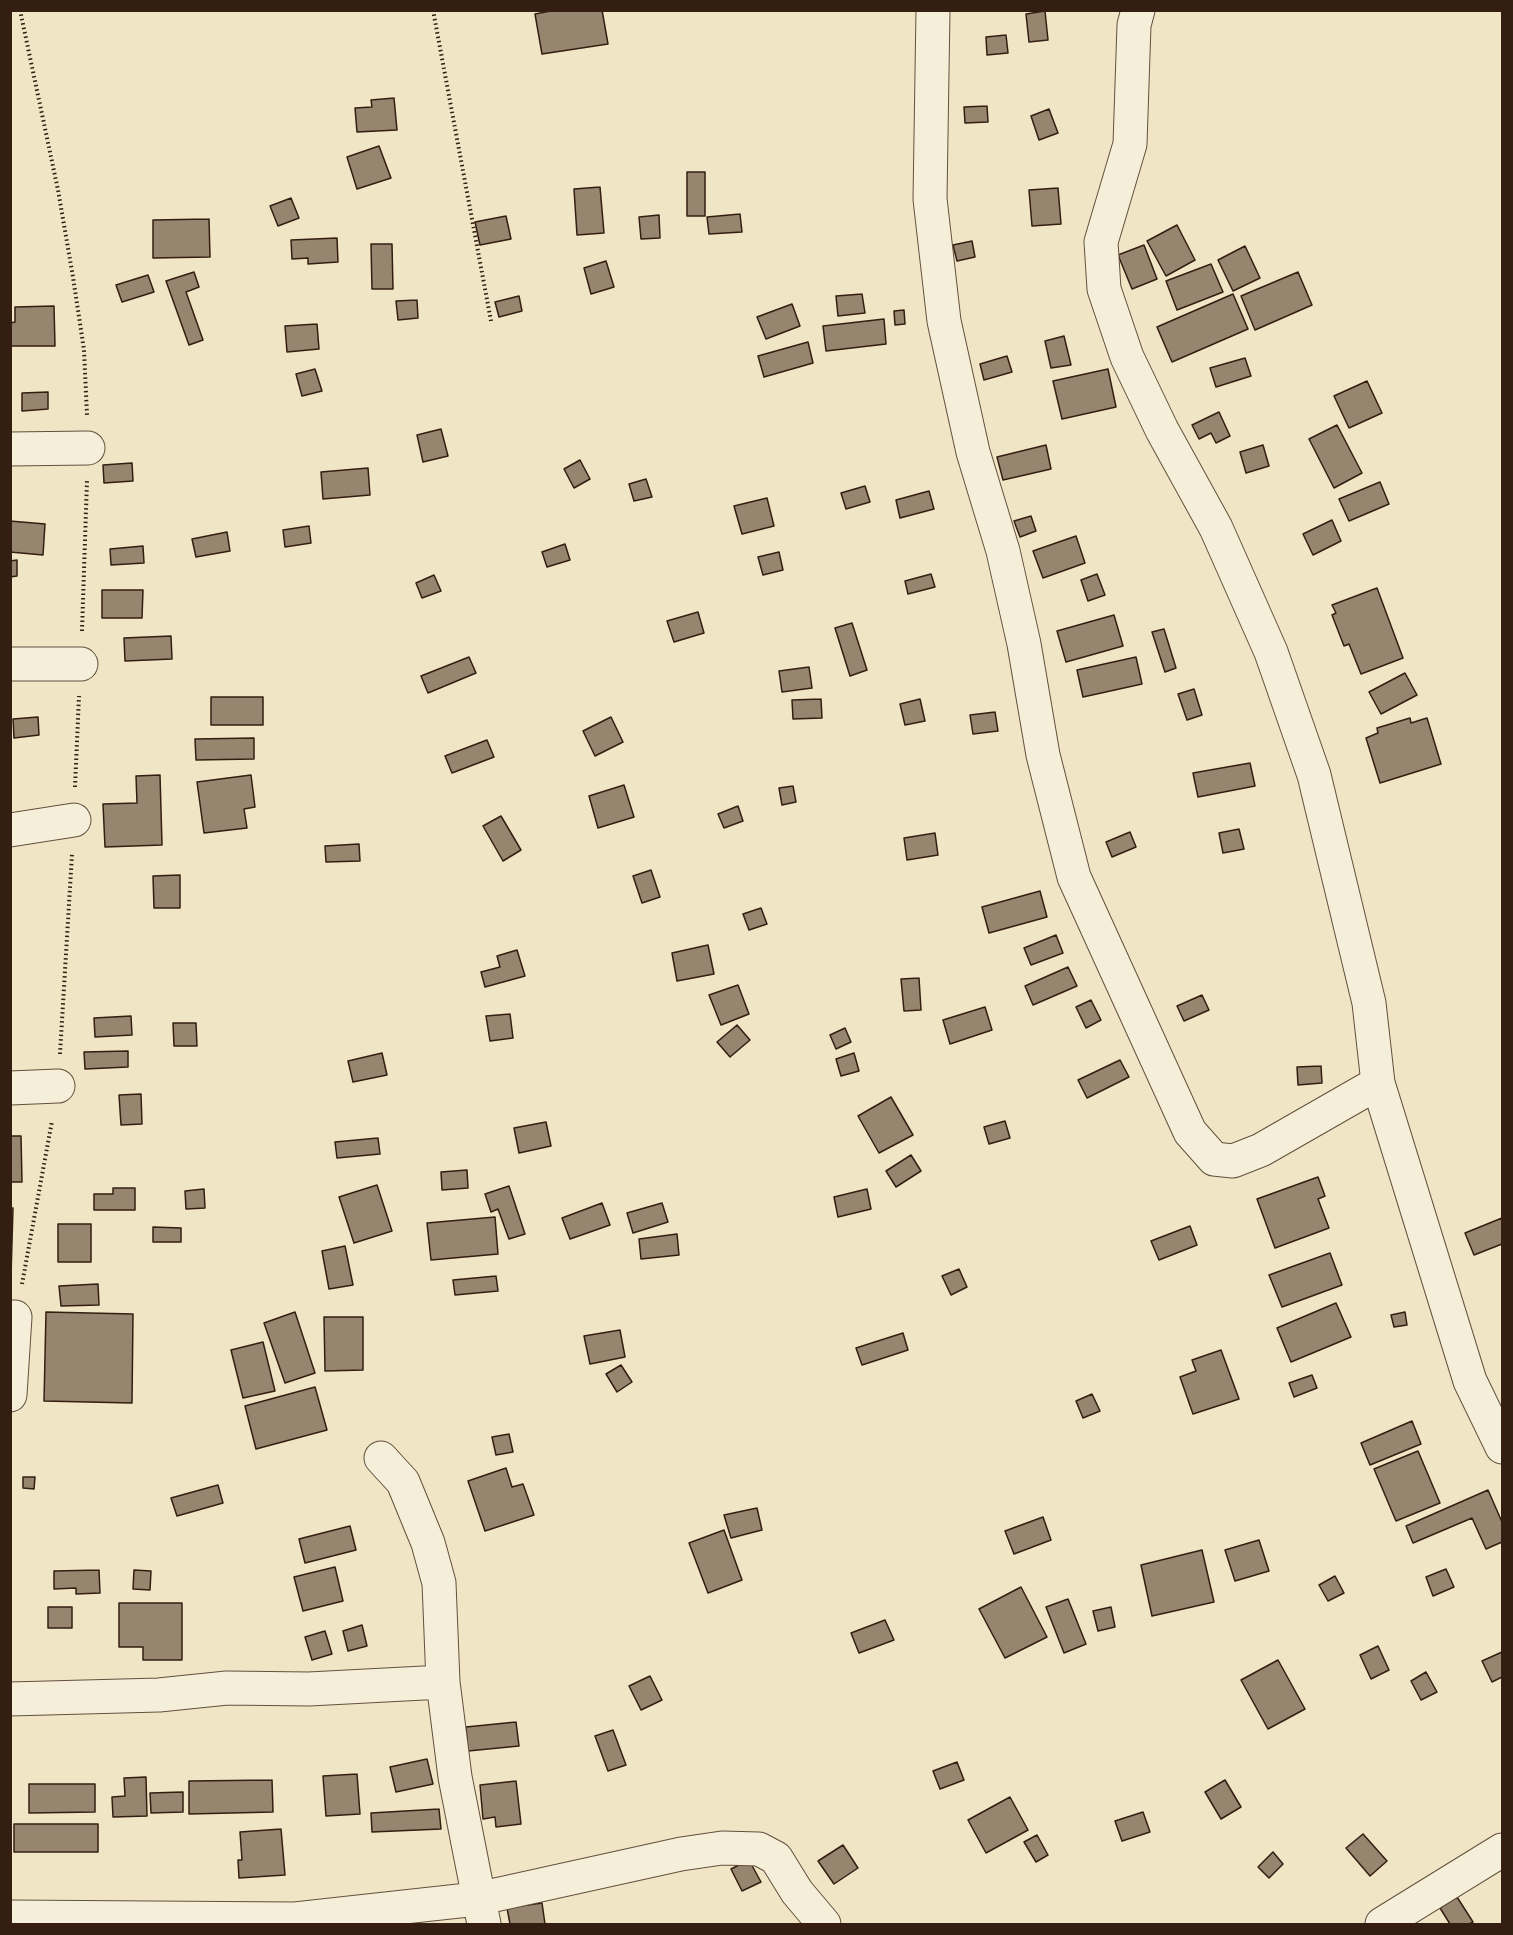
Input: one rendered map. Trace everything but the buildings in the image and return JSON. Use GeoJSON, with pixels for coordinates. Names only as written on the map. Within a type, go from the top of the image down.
{"type":"FeatureCollection","features":[{"type":"Feature","properties":{"kind":"street"},"geometry":{"type":"LineString","coordinates":[[933,10],[930,199],[944,321],[973,452],[1003,551],[1024,644],[1043,755],[1074,877],[1190,1132],[1214,1159],[1233,1161],[1261,1150],[1378,1083]]}},
{"type":"Feature","properties":{"kind":"street"},"geometry":{"type":"LineString","coordinates":[[1138,10],[1134,25],[1130,144],[1101,242],[1104,289],[1127,357],[1162,430],[1216,528],[1271,652],[1314,775],[1369,1003],[1378,1083],[1470,1381],[1503,1448]]}},
{"type":"Feature","properties":{"kind":"street"},"geometry":{"type":"LineString","coordinates":[[10,449],[88,448]]}},
{"type":"Feature","properties":{"kind":"street"},"geometry":{"type":"LineString","coordinates":[[10,664],[81,664]]}},
{"type":"Feature","properties":{"kind":"street"},"geometry":{"type":"LineString","coordinates":[[10,830],[74,820]]}},
{"type":"Feature","properties":{"kind":"street"},"geometry":{"type":"LineString","coordinates":[[10,1088],[58,1086]]}},
{"type":"Feature","properties":{"kind":"street"},"geometry":{"type":"LineString","coordinates":[[10,1317],[15,1317],[10,1395]]}},
{"type":"Feature","properties":{"kind":"street"},"geometry":{"type":"LineString","coordinates":[[381,1458],[403,1482],[428,1543],[439,1584],[443,1682],[454,1777],[481,1912]]}},
{"type":"Feature","properties":{"kind":"street"},"geometry":{"type":"LineString","coordinates":[[10,1699],[159,1695],[227,1688],[309,1689],[443,1682]]}},
{"type":"Feature","properties":{"kind":"street"},"geometry":{"type":"LineString","coordinates":[[10,1917],[295,1919],[481,1912],[681,1854],[722,1848],[759,1849],[776,1858],[797,1892],[824,1924]]}},
{"type":"Feature","properties":{"kind":"street"},"geometry":{"type":"LineString","coordinates":[[1382,1924],[1503,1850]]}},
{"type":"Feature","properties":{"kind":"path"},"geometry":{"type":"LineString","coordinates":[[433,10],[491,321]]}}]}
